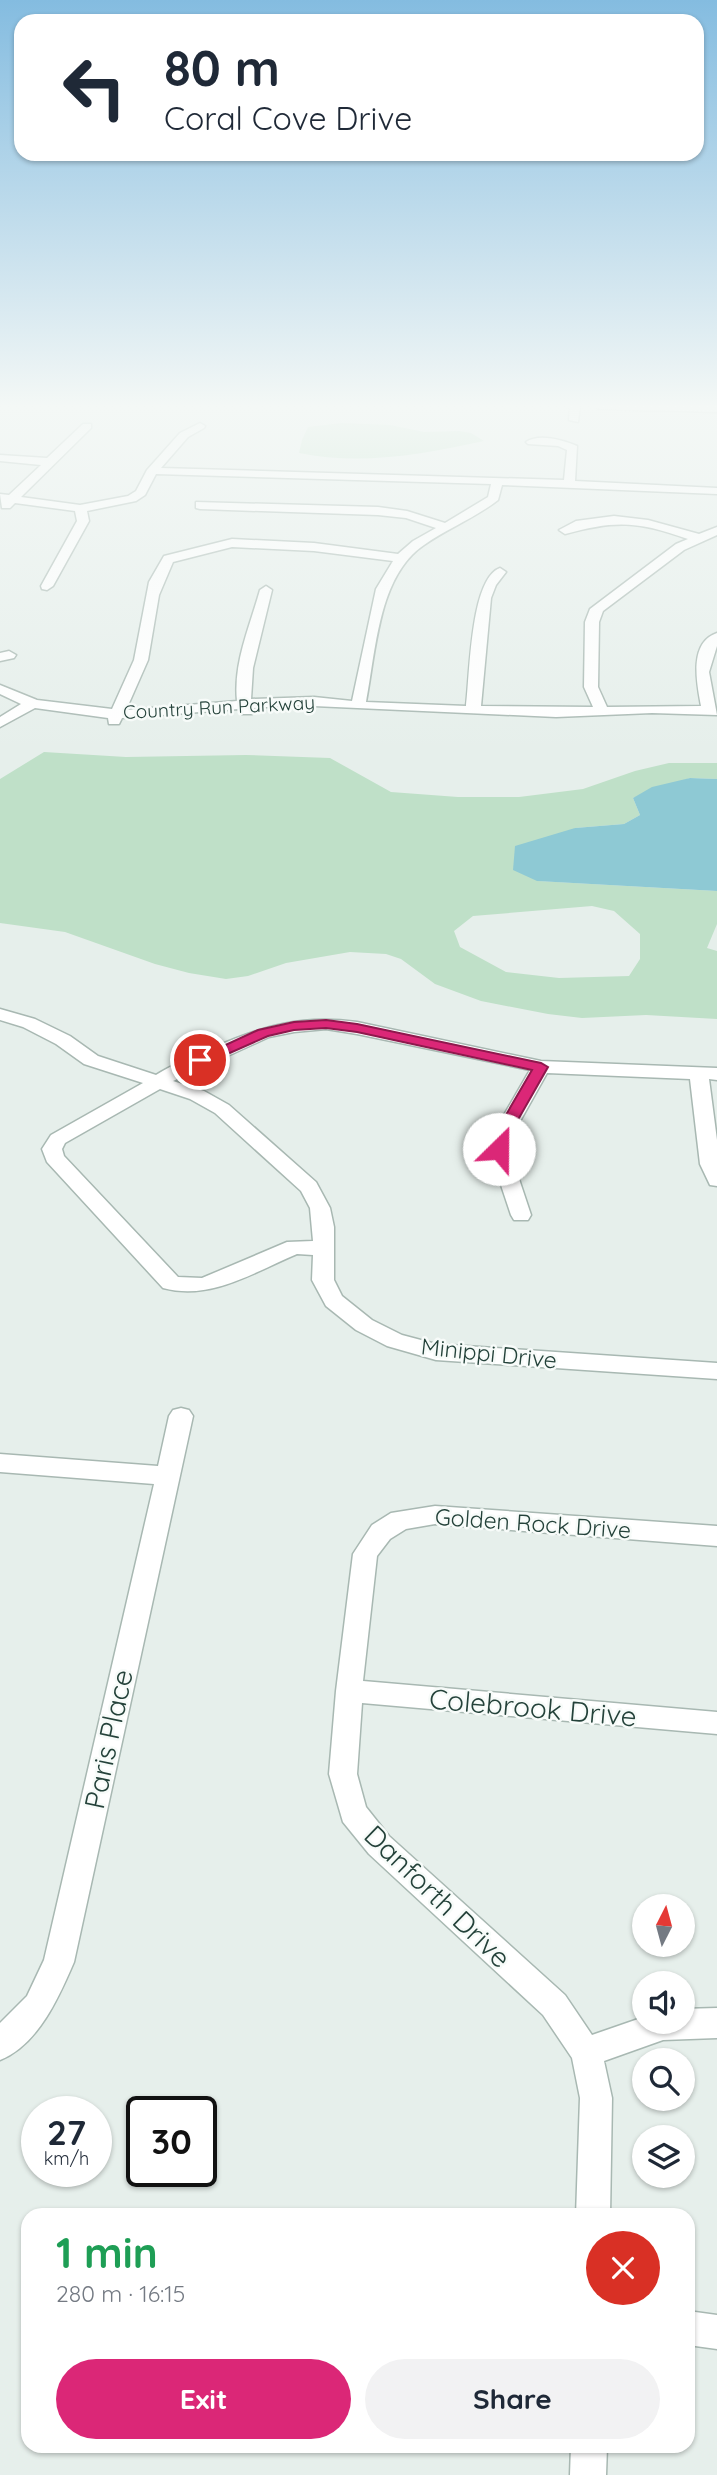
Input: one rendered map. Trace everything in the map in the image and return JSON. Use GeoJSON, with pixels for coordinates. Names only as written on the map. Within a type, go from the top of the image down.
{"type":"FeatureCollection","features":[{"type":"Feature","properties":{"kind":"street"},"geometry":{"type":"LineString","coordinates":[[47,586],[83,522]]}},
{"type":"Feature","properties":{"kind":"street"},"geometry":{"type":"LineString","coordinates":[[428,522],[443,526]]}},
{"type":"Feature","properties":{"kind":"street"},"geometry":{"type":"LineString","coordinates":[[358,706],[382,589],[399,558],[413,545],[452,522]]}},
{"type":"Feature","properties":{"kind":"street"},"geometry":{"type":"LineString","coordinates":[[565,530],[582,522],[649,523],[697,538]]}},
{"type":"Feature","properties":{"kind":"street"},"geometry":{"type":"LineString","coordinates":[[602,712],[591,687],[592,622],[597,609],[680,547],[717,531]]}},
{"type":"Feature","properties":{"kind":"street"},"geometry":{"type":"LineString","coordinates":[[116,716],[141,659],[158,575],[168,559],[232,543],[314,547],[399,558]]}},
{"type":"Feature","properties":{"kind":"street"},"geometry":{"type":"LineString","coordinates":[[473,711],[485,598],[490,584],[500,572]]}},
{"type":"Feature","properties":{"kind":"street"},"geometry":{"type":"LineString","coordinates":[[246,707],[244,680],[266,590]]}},
{"type":"Feature","properties":{"kind":"street"},"geometry":{"type":"LineString","coordinates":[[713,711],[702,662],[704,652],[717,637]]}},
{"type":"Feature","properties":{"kind":"street","name":"Country Run Parkway"},"geometry":{"type":"LineString","coordinates":[[0,689],[28,706]]}},
{"type":"Feature","properties":{"kind":"street","name":"Country Run Parkway"},"geometry":{"type":"LineString","coordinates":[[0,700],[79,719],[116,716],[173,720],[246,707],[332,710],[358,706],[473,711],[713,711]]}},
{"type":"Feature","properties":{"kind":"street"},"geometry":{"type":"LineString","coordinates":[[0,723],[28,706]]}},
{"type":"Feature","properties":{"kind":"street","name":"Minippi Drive"},"geometry":{"type":"LineString","coordinates":[[0,1014],[29,1023],[63,1040],[91,1060],[197,1095],[222,1109],[309,1187],[320,1208],[324,1248],[323,1280],[334,1301],[365,1325],[395,1341],[436,1352],[717,1371]]}},
{"type":"Feature","properties":{"kind":"street"},"geometry":{"type":"LineString","coordinates":[[324,1248],[294,1247],[205,1285],[171,1283],[54,1158],[52,1149],[58,1139],[159,1081],[263,1033],[294,1026],[326,1024],[357,1028],[541,1067],[708,1074],[710,1164],[717,1180]]}},
{"type":"Feature","properties":{"kind":"street"},"geometry":{"type":"LineString","coordinates":[[521,1215],[499,1149],[504,1132],[541,1067]]}},
{"type":"Feature","properties":{"kind":"street","name":"Paris Place"},"geometry":{"type":"LineString","coordinates":[[0,2045],[38,2006],[59,1962],[181,1416]]}},
{"type":"Feature","properties":{"kind":"street"},"geometry":{"type":"LineString","coordinates":[[0,1463],[166,1476]]}},
{"type":"Feature","properties":{"kind":"street","name":"Golden Rock Drive"},"geometry":{"type":"LineString","coordinates":[[365,1554],[381,1532],[400,1520],[435,1515],[717,1536]]}},
{"type":"Feature","properties":{"kind":"street","name":"Danforth Drive"},"geometry":{"type":"LineString","coordinates":[[365,1554],[349,1691],[343,1774],[352,1813],[379,1845],[554,2005],[586,2052],[596,2098],[593,2208]]}},
{"type":"Feature","properties":{"kind":"street","name":"Colebrook Drive"},"geometry":{"type":"LineString","coordinates":[[349,1691],[717,1723]]}},
{"type":"Feature","properties":{"kind":"street"},"geometry":{"type":"LineString","coordinates":[[586,2052],[663,2025],[717,2023]]}},
{"type":"Feature","properties":{"kind":"street"},"geometry":{"type":"LineString","coordinates":[[695,2329],[717,2332]]}},
{"type":"Feature","properties":{"kind":"street"},"geometry":{"type":"LineString","coordinates":[[588,2475],[589,2453]]}},
{"type":"Feature","properties":{"kind":"green space"},"geometry":{"type":"Polygon","coordinates":[[[44,752],[126,757],[246,755],[330,758],[391,792],[458,797],[519,797],[583,789],[635,771],[669,763],[717,763],[717,779],[690,778],[633,798],[640,815],[624,824],[575,828],[538,881],[717,891],[717,924],[707,948],[717,951],[717,1019],[646,1015],[582,1018],[481,1001],[435,984],[401,959],[386,954],[350,952],[286,963],[248,976],[226,979],[155,964],[65,932],[0,923],[0,779],[44,752]],[[592,906],[473,916],[454,931],[460,947],[506,972],[559,978],[629,976],[640,959],[640,934],[614,911],[592,906]]]}},
{"type":"Feature","properties":{"kind":"water"},"geometry":{"type":"Polygon","coordinates":[[[690,778],[717,779],[717,891],[537,881],[513,870],[515,846],[575,828],[624,824],[640,815],[633,798],[652,787],[690,778]]]}},
{"type":"Feature","properties":{"kind":"route"},"geometry":{"type":"LineString","coordinates":[[200,1060],[263,1033],[294,1026],[326,1024],[357,1028],[541,1067],[504,1132],[499,1149]]}}]}
